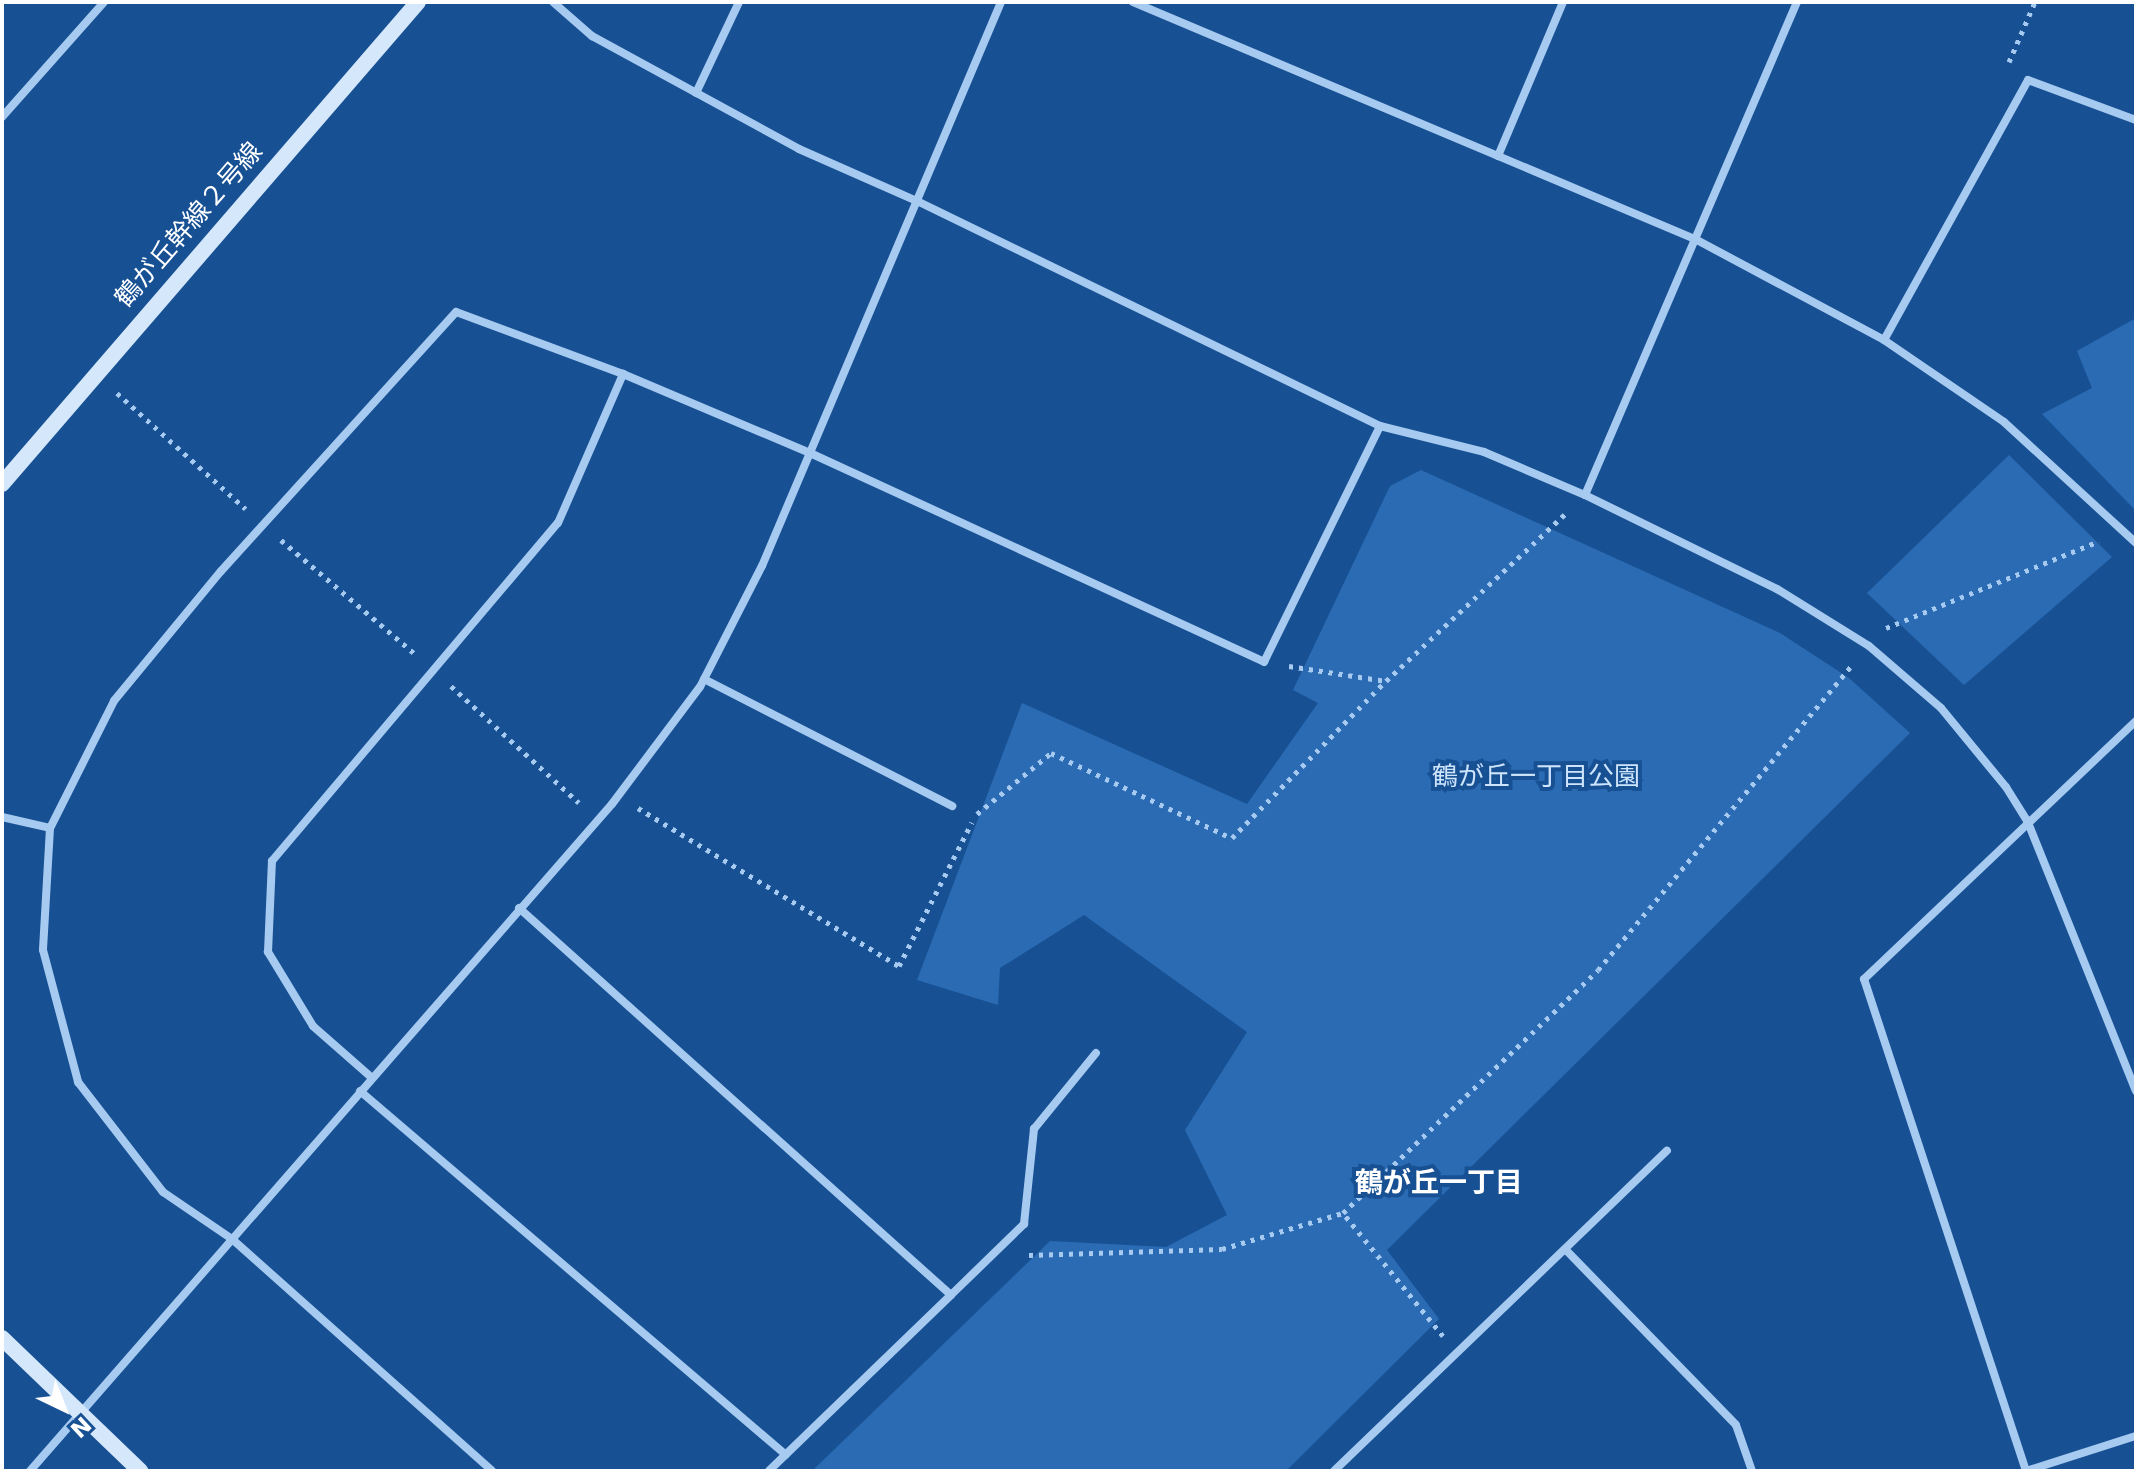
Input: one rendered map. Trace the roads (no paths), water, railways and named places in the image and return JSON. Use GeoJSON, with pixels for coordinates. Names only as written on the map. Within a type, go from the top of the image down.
{"type":"FeatureCollection","features":[{"type":"Feature","properties":{"kind":"street"},"geometry":{"type":"LineString","coordinates":[[2,117],[104,2]]}},
{"type":"Feature","properties":{"kind":"street","name":"鶴が丘幹線２号線"},"geometry":{"type":"LineString","coordinates":[[2,484],[94,372],[418,2]]}},
{"type":"Feature","properties":{"kind":"street"},"geometry":{"type":"LineString","coordinates":[[553,2],[592,36],[799,149],[917,201],[1380,426],[1484,452],[1585,495],[1777,589],[1869,646],[1941,708],[2006,787],[2027,820],[2136,1091]]}},
{"type":"Feature","properties":{"kind":"street"},"geometry":{"type":"LineString","coordinates":[[696,93],[739,2]]}},
{"type":"Feature","properties":{"kind":"street"},"geometry":{"type":"LineString","coordinates":[[30,1471],[618,796],[704,679],[762,566],[1001,2]]}},
{"type":"Feature","properties":{"kind":"street"},"geometry":{"type":"LineString","coordinates":[[1133,2],[1695,239],[1884,340],[2004,422],[2136,543]]}},
{"type":"Feature","properties":{"kind":"street"},"geometry":{"type":"LineString","coordinates":[[1498,156],[1563,2]]}},
{"type":"Feature","properties":{"kind":"street"},"geometry":{"type":"LineString","coordinates":[[1585,495],[1797,2]]}},
{"type":"Feature","properties":{"kind":"street"},"geometry":{"type":"LineString","coordinates":[[1884,340],[2028,80],[2136,120]]}},
{"type":"Feature","properties":{"kind":"street"},"geometry":{"type":"LineString","coordinates":[[492,1471],[232,1239],[163,1192],[78,1082],[43,950],[50,828],[114,701],[263,524],[456,312],[623,374],[810,453],[1264,662],[1380,426]]}},
{"type":"Feature","properties":{"kind":"street"},"geometry":{"type":"LineString","coordinates":[[371,1077],[313,1026],[268,952],[272,861],[558,523],[623,374]]}},
{"type":"Feature","properties":{"kind":"street"},"geometry":{"type":"LineString","coordinates":[[704,679],[952,806]]}},
{"type":"Feature","properties":{"kind":"street"},"geometry":{"type":"LineString","coordinates":[[2136,721],[2027,820],[1864,979],[2026,1471],[2136,1436]]}},
{"type":"Feature","properties":{"kind":"street"},"geometry":{"type":"LineString","coordinates":[[2,817],[50,828]]}},
{"type":"Feature","properties":{"kind":"street"},"geometry":{"type":"LineString","coordinates":[[519,908],[951,1295]]}},
{"type":"Feature","properties":{"kind":"street"},"geometry":{"type":"LineString","coordinates":[[769,1471],[1024,1224],[1034,1129],[1096,1053]]}},
{"type":"Feature","properties":{"kind":"street"},"geometry":{"type":"LineString","coordinates":[[360,1091],[786,1455]]}},
{"type":"Feature","properties":{"kind":"street"},"geometry":{"type":"LineString","coordinates":[[1334,1471],[1667,1151]]}},
{"type":"Feature","properties":{"kind":"street"},"geometry":{"type":"LineString","coordinates":[[1565,1249],[1736,1425],[1752,1471]]}},
{"type":"Feature","properties":{"kind":"street"},"geometry":{"type":"LineString","coordinates":[[2,1338],[140,1471]]}},
{"type":"Feature","properties":{"kind":"district","name":"鶴が丘一丁目"},"geometry":{"type":"Point","coordinates":[1439,1183]}},
{"type":"Feature","properties":{"kind":"park label","name":"鶴が丘一丁目公園"},"geometry":{"type":"Point","coordinates":[1536,777]}}]}
